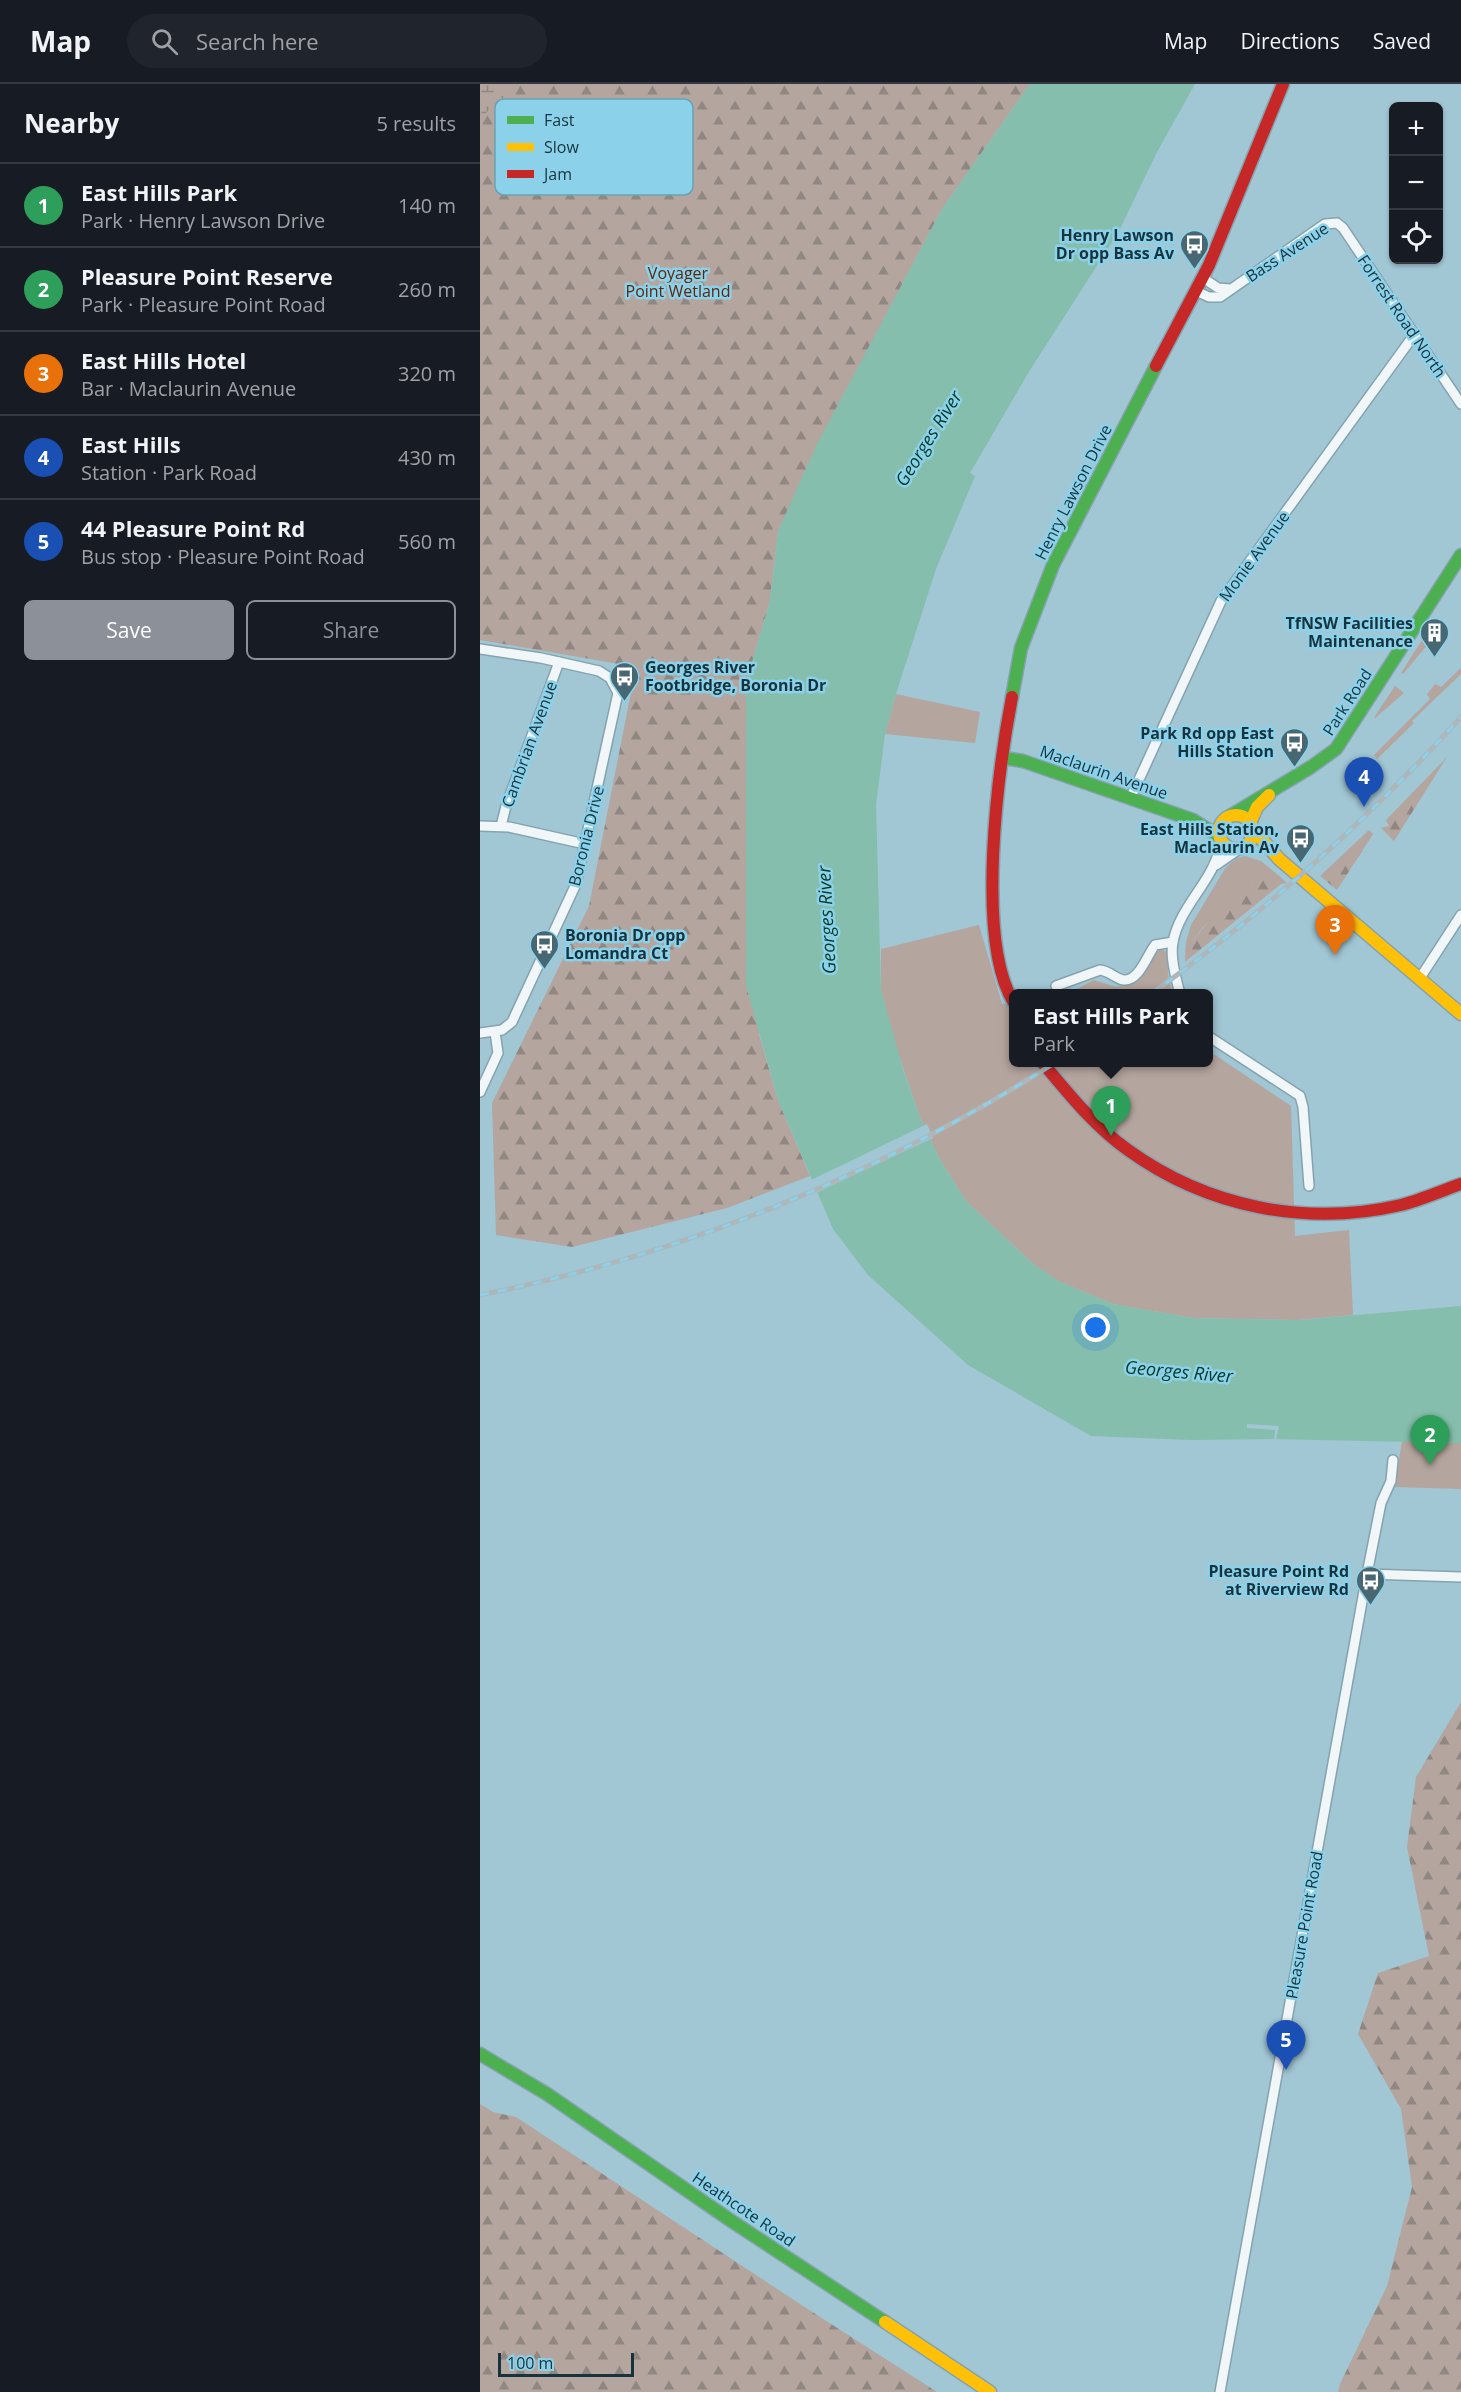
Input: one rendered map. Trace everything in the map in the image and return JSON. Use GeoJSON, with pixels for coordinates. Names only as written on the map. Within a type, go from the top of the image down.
{"type":"FeatureCollection","features":[{"type":"Feature","properties":{"kind":"main road","name":"Henry Lawson Drive"},"geometry":{"type":"LineString","coordinates":[[1009,993],[997,956],[992,901],[992,869],[1004,739],[1015,671],[1024,637],[1058,554],[1203,278],[1283,84]]}},
{"type":"Feature","properties":{"kind":"main road","name":"Park Road"},"geometry":{"type":"LineString","coordinates":[[1228,818],[1253,800],[1280,786],[1328,755],[1338,746],[1461,555]]}},
{"type":"Feature","properties":{"kind":"main road","name":"Maclaurin Avenue"},"geometry":{"type":"LineString","coordinates":[[1004,758],[1023,761],[1192,820],[1220,839]]}},
{"type":"Feature","properties":{"kind":"main road","name":"Park Road"},"geometry":{"type":"LineString","coordinates":[[1251,826],[1262,801],[1280,786]]}},
{"type":"Feature","properties":{"kind":"main road"},"geometry":{"type":"LineString","coordinates":[[1279,859],[1242,848],[1228,848],[1220,839],[1220,827],[1228,818],[1241,816],[1279,859],[1461,1014]]}},
{"type":"Feature","properties":{"kind":"main road","name":"Maclaurin Avenue"},"geometry":{"type":"LineString","coordinates":[[1192,820],[1228,818]]}},
{"type":"Feature","properties":{"kind":"main road"},"geometry":{"type":"LineString","coordinates":[[1242,848],[1252,837],[1251,826]]}},
{"type":"Feature","properties":{"kind":"main road"},"geometry":{"type":"LineString","coordinates":[[1046,1067],[1085,1115],[1132,1155],[1186,1186],[1243,1206],[1298,1214],[1355,1213],[1402,1205],[1461,1184]]}},
{"type":"Feature","properties":{"kind":"main road","name":"Heathcote Road"},"geometry":{"type":"LineString","coordinates":[[480,2054],[547,2094],[730,2220],[990,2392]]}},
{"type":"Feature","properties":{"kind":"street","name":"Bass Avenue"},"geometry":{"type":"LineString","coordinates":[[1196,291],[1214,298],[1224,295],[1325,224],[1334,222],[1343,228]]}},
{"type":"Feature","properties":{"kind":"street","name":"Forrest Road North"},"geometry":{"type":"LineString","coordinates":[[1343,228],[1461,404]]}},
{"type":"Feature","properties":{"kind":"street","name":"Bass Avenue"},"geometry":{"type":"LineString","coordinates":[[1203,278],[1218,288],[1230,289]]}},
{"type":"Feature","properties":{"kind":"street","name":"Monie Avenue"},"geometry":{"type":"LineString","coordinates":[[1130,799],[1221,601],[1414,335]]}},
{"type":"Feature","properties":{"kind":"street"},"geometry":{"type":"LineString","coordinates":[[480,648],[559,662]]}},
{"type":"Feature","properties":{"kind":"street","name":"Boronia Drive"},"geometry":{"type":"LineString","coordinates":[[495,1032],[507,1027],[515,1017],[574,889],[618,699],[616,687],[610,678],[599,671],[559,662]]}},
{"type":"Feature","properties":{"kind":"street","name":"Cambrian Avenue"},"geometry":{"type":"LineString","coordinates":[[501,826],[508,800],[559,662]]}},
{"type":"Feature","properties":{"kind":"street"},"geometry":{"type":"LineString","coordinates":[[480,826],[501,826],[585,844]]}},
{"type":"Feature","properties":{"kind":"street"},"geometry":{"type":"LineString","coordinates":[[1179,989],[1174,967],[1173,942],[1182,922],[1216,865],[1220,839]]}},
{"type":"Feature","properties":{"kind":"street"},"geometry":{"type":"LineString","coordinates":[[1216,865],[1242,848]]}},
{"type":"Feature","properties":{"kind":"street"},"geometry":{"type":"LineString","coordinates":[[1419,978],[1461,915]]}},
{"type":"Feature","properties":{"kind":"street"},"geometry":{"type":"LineString","coordinates":[[1056,986],[1086,973],[1100,970],[1120,979],[1129,979],[1135,975],[1155,945],[1173,942]]}},
{"type":"Feature","properties":{"kind":"street"},"geometry":{"type":"LineString","coordinates":[[480,1033],[495,1032],[498,1053],[480,1092]]}},
{"type":"Feature","properties":{"kind":"street"},"geometry":{"type":"LineString","coordinates":[[1213,1039],[1300,1096],[1304,1107],[1309,1186]]}},
{"type":"Feature","properties":{"kind":"street","name":"Pleasure Point Road"},"geometry":{"type":"LineString","coordinates":[[1220,2392],[1367,1574],[1381,1503],[1391,1481],[1394,1460]]}},
{"type":"Feature","properties":{"kind":"street"},"geometry":{"type":"LineString","coordinates":[[1367,1574],[1461,1577]]}},
{"type":"Feature","properties":{"kind":"green space","name":"Voyager Point Wetland"},"geometry":{"type":"Polygon","coordinates":[[[480,84],[1030,84],[942,209],[856,372],[778,531],[770,601],[746,683],[759,1034],[778,1100],[810,1176],[727,1208],[572,1247],[496,1235],[492,1103],[589,906],[636,667],[480,640],[480,84]]]}},
{"type":"Feature","properties":{"kind":"green space"},"geometry":{"type":"Polygon","coordinates":[[[480,84],[519,84],[502,99],[495,99],[495,105],[480,118],[480,84]]]}},
{"type":"Feature","properties":{"kind":"green space"},"geometry":{"type":"Polygon","coordinates":[[[1431,626],[1439,631],[1403,674],[1401,673],[1431,626]]]}},
{"type":"Feature","properties":{"kind":"green space"},"geometry":{"type":"Polygon","coordinates":[[[1461,668],[1461,674],[1412,721],[1414,723],[1377,759],[1374,755],[1430,699],[1427,694],[1435,684],[1441,687],[1461,668]]]}},
{"type":"Feature","properties":{"kind":"green space"},"geometry":{"type":"Polygon","coordinates":[[[1395,686],[1404,693],[1374,719],[1375,716],[1395,686]]]}},
{"type":"Feature","properties":{"kind":"green space"},"geometry":{"type":"Polygon","coordinates":[[[896,694],[980,712],[975,743],[885,734],[896,694]]]}},
{"type":"Feature","properties":{"kind":"green space"},"geometry":{"type":"Polygon","coordinates":[[[1447,757],[1394,841],[1381,828],[1389,826],[1386,820],[1447,757]]]}},
{"type":"Feature","properties":{"kind":"green space"},"geometry":{"type":"Polygon","coordinates":[[[1369,830],[1373,834],[1337,890],[1320,876],[1369,830]]]}},
{"type":"Feature","properties":{"kind":"green space"},"geometry":{"type":"Polygon","coordinates":[[[1245,856],[1261,861],[1278,875],[1252,882],[1203,927],[1185,959],[1186,942],[1191,925],[1226,867],[1237,858],[1245,856]]]}},
{"type":"Feature","properties":{"kind":"green space"},"geometry":{"type":"Polygon","coordinates":[[[1278,875],[1287,883],[1281,884],[1185,962],[1187,953],[1201,930],[1222,908],[1254,881],[1278,875]]]}},
{"type":"Feature","properties":{"kind":"green space"},"geometry":{"type":"Polygon","coordinates":[[[979,925],[1002,1004],[1009,1003],[1009,1067],[1213,1067],[1213,1054],[1291,1106],[1295,1236],[1349,1230],[1353,1315],[1298,1320],[1192,1318],[1113,1304],[1060,1282],[1032,1263],[966,1201],[939,1158],[919,1115],[890,1029],[881,990],[881,949],[979,925]]]}},
{"type":"Feature","properties":{"kind":"green space"},"geometry":{"type":"Polygon","coordinates":[[[1157,950],[1167,952],[1171,989],[1077,989],[1094,980],[1116,987],[1134,982],[1157,950]]]}},
{"type":"Feature","properties":{"kind":"green space"},"geometry":{"type":"Polygon","coordinates":[[[1402,1441],[1461,1443],[1461,1489],[1395,1487],[1402,1441]]]}},
{"type":"Feature","properties":{"kind":"green space"},"geometry":{"type":"Polygon","coordinates":[[[1461,1702],[1461,2392],[1338,2392],[1387,2286],[1412,2187],[1401,2109],[1358,2034],[1378,1973],[1429,1956],[1407,1847],[1416,1777],[1461,1702]]]}},
{"type":"Feature","properties":{"kind":"green space"},"geometry":{"type":"Polygon","coordinates":[[[480,2104],[493,2112],[516,2117],[937,2392],[480,2392],[480,2104]]]}},
{"type":"Feature","properties":{"kind":"water","name":"Georges River"},"geometry":{"type":"Polygon","coordinates":[[[1030,84],[1195,84],[1157,152],[1118,233],[1030,370],[970,473],[975,476],[936,569],[896,694],[885,734],[876,805],[881,990],[903,1069],[919,1115],[939,1158],[966,1201],[1032,1263],[1060,1282],[1113,1304],[1192,1318],[1298,1320],[1461,1306],[1461,1443],[1271,1439],[1191,1440],[1091,1436],[968,1365],[868,1275],[833,1229],[778,1100],[746,986],[746,683],[770,601],[778,531],[817,444],[942,209],[1030,84]]]}},
{"type":"Feature","properties":{"kind":"pier"},"geometry":{"type":"Polygon","coordinates":[[[927,1124],[933,1138],[814,1194],[809,1181],[927,1124]]]}},
{"type":"Feature","properties":{"kind":"pier"},"geometry":{"type":"Polygon","coordinates":[[[1247,1424],[1279,1426],[1276,1440],[1274,1440],[1275,1430],[1247,1428],[1247,1424]]]}},
{"type":"Feature","properties":{"kind":"railway"},"geometry":{"type":"LineString","coordinates":[[1158,989],[1234,931],[1314,864],[1352,829],[1461,717]]}},
{"type":"Feature","properties":{"kind":"railway"},"geometry":{"type":"LineString","coordinates":[[480,1295],[556,1278],[631,1257],[706,1233],[779,1205],[921,1140],[1048,1067]]}},
{"type":"Feature","properties":{"kind":"traffic: fast"},"geometry":{"type":"LineString","coordinates":[[1012,697],[1021,648],[1053,565],[1156,366]]}},
{"type":"Feature","properties":{"kind":"traffic: fast"},"geometry":{"type":"LineString","coordinates":[[1230,816],[1311,767],[1336,749],[1461,555]]}},
{"type":"Feature","properties":{"kind":"traffic: fast"},"geometry":{"type":"LineString","coordinates":[[1004,758],[1023,761],[1193,820],[1220,837]]}},
{"type":"Feature","properties":{"kind":"traffic: fast"},"geometry":{"type":"LineString","coordinates":[[480,2054],[547,2094],[730,2220],[885,2322]]}},
{"type":"Feature","properties":{"kind":"traffic: slow"},"geometry":{"type":"LineString","coordinates":[[1250,823],[1257,807],[1269,795]]}},
{"type":"Feature","properties":{"kind":"traffic: slow"},"geometry":{"type":"LineString","coordinates":[[1236,815],[1248,820],[1253,832],[1248,844],[1236,849],[1224,844],[1219,832],[1224,820],[1236,815]]}},
{"type":"Feature","properties":{"kind":"traffic: slow"},"geometry":{"type":"LineString","coordinates":[[1252,828],[1279,859],[1461,1014]]}},
{"type":"Feature","properties":{"kind":"traffic: slow"},"geometry":{"type":"LineString","coordinates":[[885,2322],[990,2392]]}},
{"type":"Feature","properties":{"kind":"traffic: jam"},"geometry":{"type":"LineString","coordinates":[[1156,366],[1209,265],[1283,84]]}},
{"type":"Feature","properties":{"kind":"traffic: jam"},"geometry":{"type":"LineString","coordinates":[[1009,991],[1002,975],[995,939],[993,854],[1001,767],[1012,697]]}},
{"type":"Feature","properties":{"kind":"traffic: jam"},"geometry":{"type":"LineString","coordinates":[[1046,1067],[1093,1120],[1128,1150],[1159,1170],[1191,1186],[1224,1198],[1258,1207],[1329,1214],[1401,1205],[1461,1184]]}},
{"type":"Feature","properties":{"kind":"place","name":"Henry Lawson Dr opp Bass Av"},"geometry":{"type":"Point","coordinates":[1195,270]}},
{"type":"Feature","properties":{"kind":"place","name":"TfNSW Facilities Maintenance"},"geometry":{"type":"Point","coordinates":[1434,658]}},
{"type":"Feature","properties":{"kind":"place","name":"Georges River Footbridge, Boronia Dr"},"geometry":{"type":"Point","coordinates":[624,702]}},
{"type":"Feature","properties":{"kind":"place","name":"Park Rd opp East Hills Station"},"geometry":{"type":"Point","coordinates":[1295,768]}},
{"type":"Feature","properties":{"kind":"place","name":"East Hills"},"geometry":{"type":"Point","coordinates":[1364,807]}},
{"type":"Feature","properties":{"kind":"place","name":"East Hills Station, Maclaurin Av"},"geometry":{"type":"Point","coordinates":[1300,864]}},
{"type":"Feature","properties":{"kind":"place","name":"East Hills Hotel"},"geometry":{"type":"Point","coordinates":[1335,955]}},
{"type":"Feature","properties":{"kind":"place","name":"Boronia Dr opp Lomandra Ct"},"geometry":{"type":"Point","coordinates":[544,970]}},
{"type":"Feature","properties":{"kind":"place","name":"East Hills Park"},"geometry":{"type":"Point","coordinates":[1111,1136]}},
{"type":"Feature","properties":{"kind":"place","name":"Pleasure Point Reserve"},"geometry":{"type":"Point","coordinates":[1430,1465]}},
{"type":"Feature","properties":{"kind":"place","name":"Pleasure Point Rd at Riverview Rd"},"geometry":{"type":"Point","coordinates":[1370,1606]}},
{"type":"Feature","properties":{"kind":"place","name":"44 Pleasure Point Rd"},"geometry":{"type":"Point","coordinates":[1286,2070]}}]}
